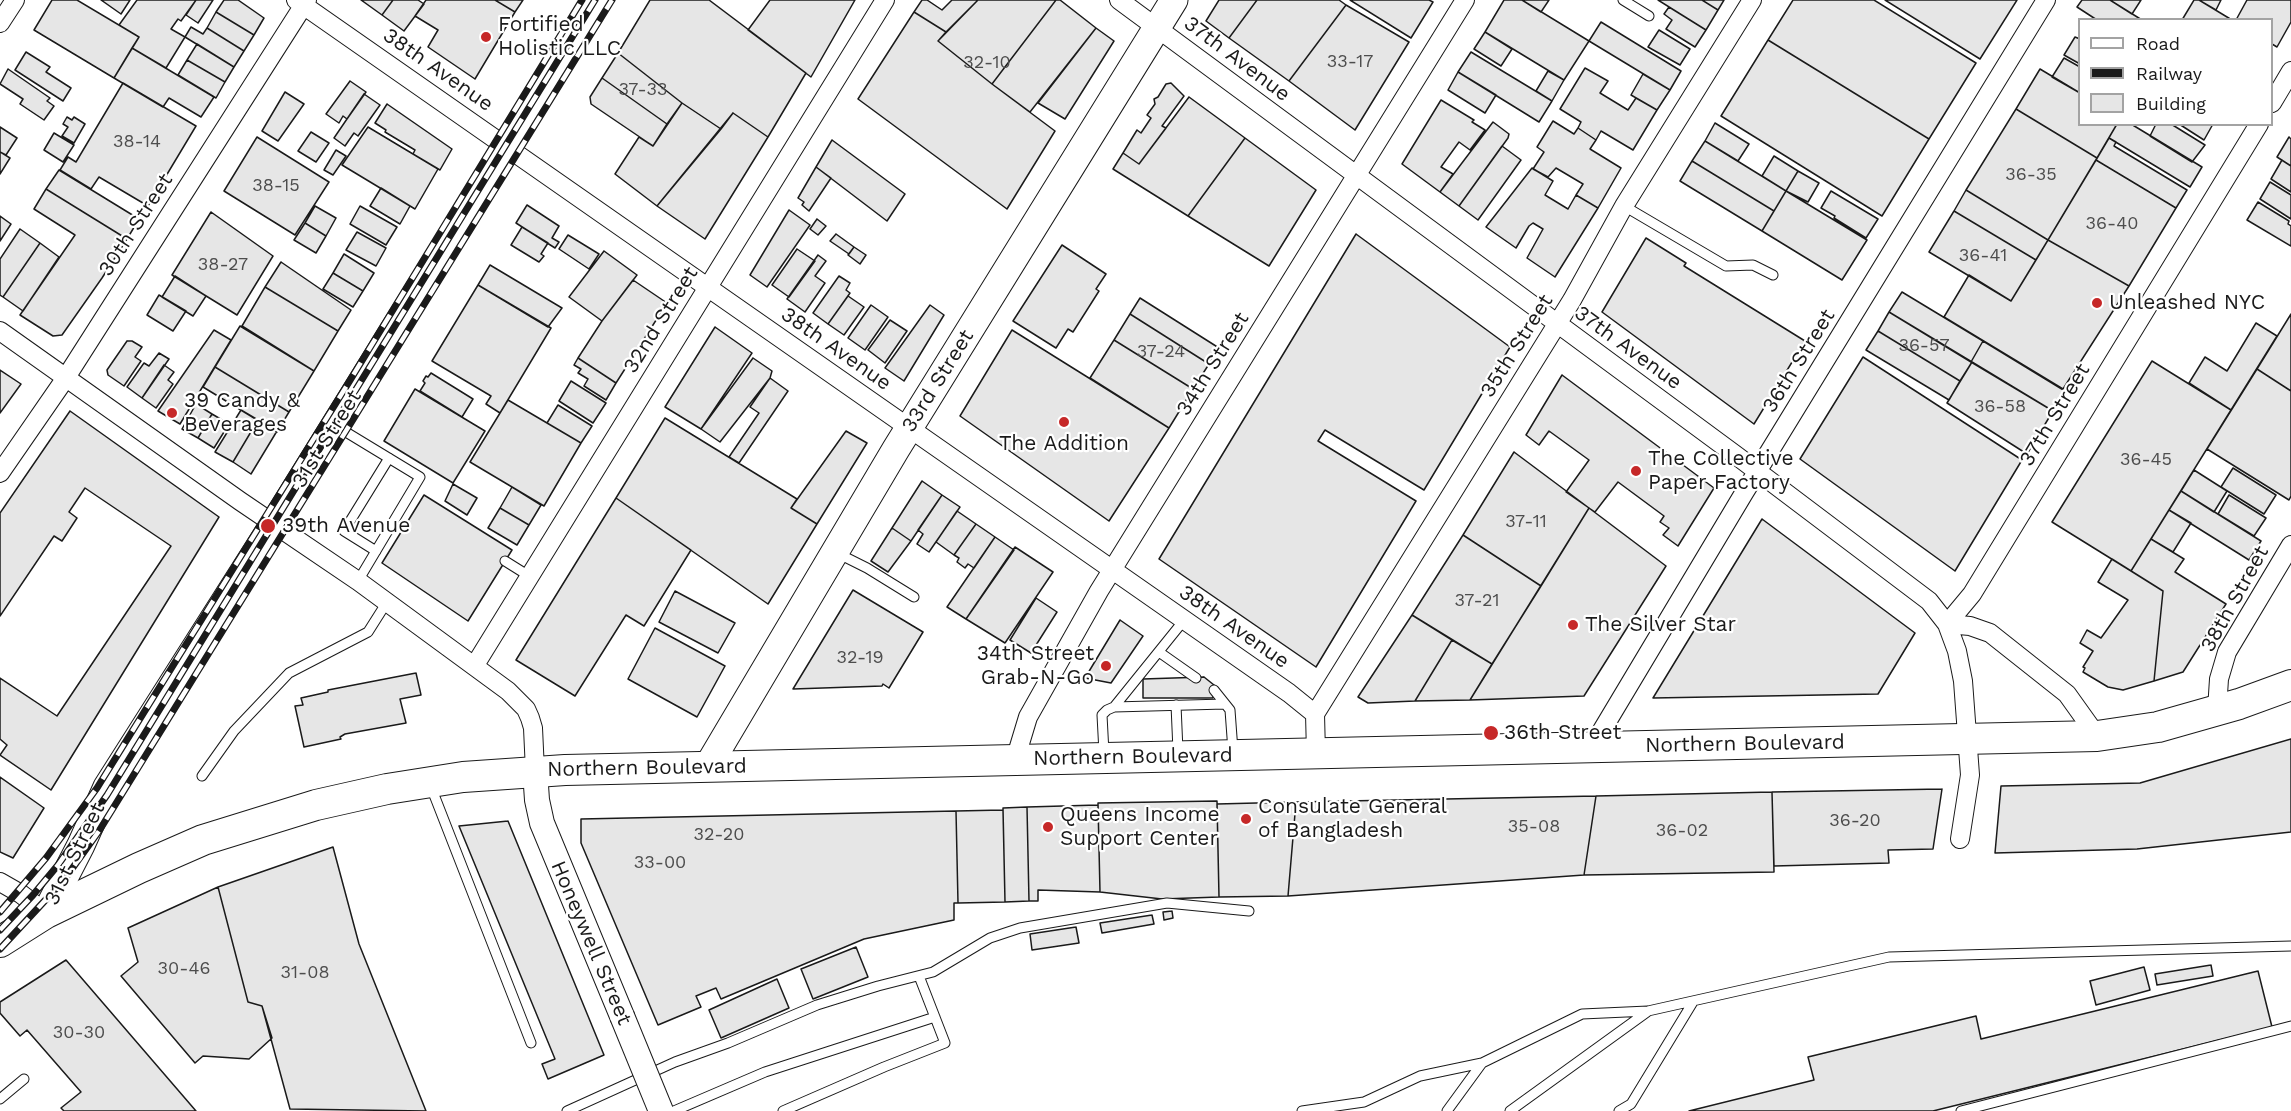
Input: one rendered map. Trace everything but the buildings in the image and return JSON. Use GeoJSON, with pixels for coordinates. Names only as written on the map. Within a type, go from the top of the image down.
{"type":"FeatureCollection","features":[{"type":"Feature","properties":{"kind":"main road","name":"31st Street"},"geometry":{"type":"LineString","coordinates":[[46,913],[81,845],[107,787],[274,524],[598,0]]}},
{"type":"Feature","properties":{"kind":"main road","name":"33rd Street"},"geometry":{"type":"LineString","coordinates":[[708,766],[909,428],[1174,0]]}},
{"type":"Feature","properties":{"kind":"main road","name":"Northern Boulevard"},"geometry":{"type":"LineString","coordinates":[[0,942],[46,913],[167,855],[240,828],[316,805],[430,782],[535,771],[708,766],[2097,736],[2138,732],[2217,710],[2291,685]]}},
{"type":"Feature","properties":{"kind":"street"},"geometry":{"type":"LineString","coordinates":[[0,23],[15,0]]}},
{"type":"Feature","properties":{"kind":"street","name":"32nd Street"},"geometry":{"type":"LineString","coordinates":[[475,665],[885,0]]}},
{"type":"Feature","properties":{"kind":"street","name":"37th Avenue"},"geometry":{"type":"LineString","coordinates":[[1119,0],[1918,592],[1947,624]]}},
{"type":"Feature","properties":{"kind":"street","name":"34th Street"},"geometry":{"type":"LineString","coordinates":[[1015,760],[1028,717],[1112,570],[1465,0]]}},
{"type":"Feature","properties":{"kind":"street","name":"35th Street"},"geometry":{"type":"LineString","coordinates":[[1316,714],[1557,324],[1624,206],[1752,0]]}},
{"type":"Feature","properties":{"kind":"street","name":"36th Street"},"geometry":{"type":"LineString","coordinates":[[1592,747],[1757,471],[2046,0]]}},
{"type":"Feature","properties":{"kind":"street","name":"38th Avenue"},"geometry":{"type":"LineString","coordinates":[[302,2],[1316,714]]}},
{"type":"Feature","properties":{"kind":"street","name":"30th Street"},"geometry":{"type":"LineString","coordinates":[[0,473],[65,379],[302,2]]}},
{"type":"Feature","properties":{"kind":"street"},"geometry":{"type":"LineString","coordinates":[[2273,100],[2291,71]]}},
{"type":"Feature","properties":{"kind":"street","name":"37th Street"},"geometry":{"type":"LineString","coordinates":[[1947,624],[1972,594],[2258,126]]}},
{"type":"Feature","properties":{"kind":"street"},"geometry":{"type":"LineString","coordinates":[[0,331],[65,379],[358,581],[508,691],[526,709],[533,728],[535,771]]}},
{"type":"Feature","properties":{"kind":"street","name":"38th Street"},"geometry":{"type":"LineString","coordinates":[[2217,710],[2219,679],[2227,652],[2291,545]]}},
{"type":"Feature","properties":{"kind":"street"},"geometry":{"type":"LineString","coordinates":[[1960,839],[1970,775],[1961,669],[1947,624],[1970,626],[1990,633],[2067,694],[2097,736]]}},
{"type":"Feature","properties":{"kind":"street"},"geometry":{"type":"LineString","coordinates":[[1316,714],[1316,753]]}},
{"type":"Feature","properties":{"kind":"street","name":"Honeywell Street"},"geometry":{"type":"LineString","coordinates":[[535,771],[537,800],[546,834],[661,1111]]}},
{"type":"Feature","properties":{"kind":"street"},"geometry":{"type":"LineString","coordinates":[[0,882],[46,913]]}},
{"type":"Feature","properties":{"kind":"lane"},"geometry":{"type":"LineString","coordinates":[[1623,0],[1649,16]]}},
{"type":"Feature","properties":{"kind":"lane"},"geometry":{"type":"LineString","coordinates":[[1624,206],[1726,266],[1753,265],[1773,275]]}},
{"type":"Feature","properties":{"kind":"lane"},"geometry":{"type":"LineString","coordinates":[[335,425],[420,477],[358,581]]}},
{"type":"Feature","properties":{"kind":"lane"},"geometry":{"type":"LineString","coordinates":[[376,551],[344,531],[389,458]]}},
{"type":"Feature","properties":{"kind":"lane"},"geometry":{"type":"LineString","coordinates":[[835,552],[867,568],[914,597]]}},
{"type":"Feature","properties":{"kind":"lane"},"geometry":{"type":"LineString","coordinates":[[505,561],[529,576]]}},
{"type":"Feature","properties":{"kind":"lane"},"geometry":{"type":"LineString","coordinates":[[202,776],[234,731],[289,673],[368,632],[387,602]]}},
{"type":"Feature","properties":{"kind":"lane"},"geometry":{"type":"LineString","coordinates":[[1114,707],[1185,620]]}},
{"type":"Feature","properties":{"kind":"lane"},"geometry":{"type":"LineString","coordinates":[[1159,652],[1196,678]]}},
{"type":"Feature","properties":{"kind":"lane"},"geometry":{"type":"LineString","coordinates":[[1214,690],[1230,710],[1233,755]]}},
{"type":"Feature","properties":{"kind":"lane"},"geometry":{"type":"LineString","coordinates":[[1104,758],[1102,715],[1107,710],[1114,707],[1225,704]]}},
{"type":"Feature","properties":{"kind":"lane"},"geometry":{"type":"LineString","coordinates":[[1176,705],[1178,756]]}},
{"type":"Feature","properties":{"kind":"lane"},"geometry":{"type":"LineString","coordinates":[[430,782],[531,1043]]}},
{"type":"Feature","properties":{"kind":"lane"},"geometry":{"type":"LineString","coordinates":[[567,1111],[675,1062],[728,1043],[817,1005],[933,972],[990,938],[1035,924],[1167,903],[1250,911]]}},
{"type":"Feature","properties":{"kind":"lane"},"geometry":{"type":"LineString","coordinates":[[1302,1111],[1364,1102],[1420,1076],[1482,1063],[1582,1014],[1648,1011],[1889,957],[2291,946]]}},
{"type":"Feature","properties":{"kind":"lane"},"geometry":{"type":"LineString","coordinates":[[783,1111],[884,1066],[945,1043],[919,976]]}},
{"type":"Feature","properties":{"kind":"lane"},"geometry":{"type":"LineString","coordinates":[[1619,1111],[1631,1104],[1692,1002]]}},
{"type":"Feature","properties":{"kind":"lane"},"geometry":{"type":"LineString","coordinates":[[1510,1111],[1648,1011]]}},
{"type":"Feature","properties":{"kind":"lane"},"geometry":{"type":"LineString","coordinates":[[674,1111],[765,1072],[935,1017]]}},
{"type":"Feature","properties":{"kind":"lane"},"geometry":{"type":"LineString","coordinates":[[1961,1111],[2291,1026]]}},
{"type":"Feature","properties":{"kind":"lane"},"geometry":{"type":"LineString","coordinates":[[1447,1111],[1482,1063]]}},
{"type":"Feature","properties":{"kind":"lane"},"geometry":{"type":"LineString","coordinates":[[0,1099],[24,1079]]}},
{"type":"Feature","properties":{"kind":"railway"},"geometry":{"type":"LineString","coordinates":[[0,912],[46,858],[97,788],[349,382],[582,0]]}},
{"type":"Feature","properties":{"kind":"railway"},"geometry":{"type":"LineString","coordinates":[[0,930],[58,865],[107,795],[595,0]]}},
{"type":"Feature","properties":{"kind":"railway"},"geometry":{"type":"LineString","coordinates":[[0,949],[64,880],[99,831],[612,0]]}},
{"type":"Feature","properties":{"kind":"place","name":"Fortified Holistic LLC"},"geometry":{"type":"Point","coordinates":[486,37]}},
{"type":"Feature","properties":{"kind":"place","name":"Unleashed NYC"},"geometry":{"type":"Point","coordinates":[2097,303]}},
{"type":"Feature","properties":{"kind":"place","name":"39 Candy & Beverages"},"geometry":{"type":"Point","coordinates":[172,413]}},
{"type":"Feature","properties":{"kind":"place","name":"The Addition"},"geometry":{"type":"Point","coordinates":[1064,422]}},
{"type":"Feature","properties":{"kind":"place","name":"The Collective Paper Factory"},"geometry":{"type":"Point","coordinates":[1636,471]}},
{"type":"Feature","properties":{"kind":"place","name":"39th Avenue"},"geometry":{"type":"Point","coordinates":[268,526]}},
{"type":"Feature","properties":{"kind":"place","name":"The Silver Star"},"geometry":{"type":"Point","coordinates":[1573,625]}},
{"type":"Feature","properties":{"kind":"place","name":"34th Street Grab-N-Go"},"geometry":{"type":"Point","coordinates":[1106,666]}},
{"type":"Feature","properties":{"kind":"place","name":"36th Street"},"geometry":{"type":"Point","coordinates":[1491,733]}},
{"type":"Feature","properties":{"kind":"place","name":"Consulate General of Bangladesh"},"geometry":{"type":"Point","coordinates":[1246,819]}},
{"type":"Feature","properties":{"kind":"place","name":"Queens Income Support Center"},"geometry":{"type":"Point","coordinates":[1048,827]}}]}
